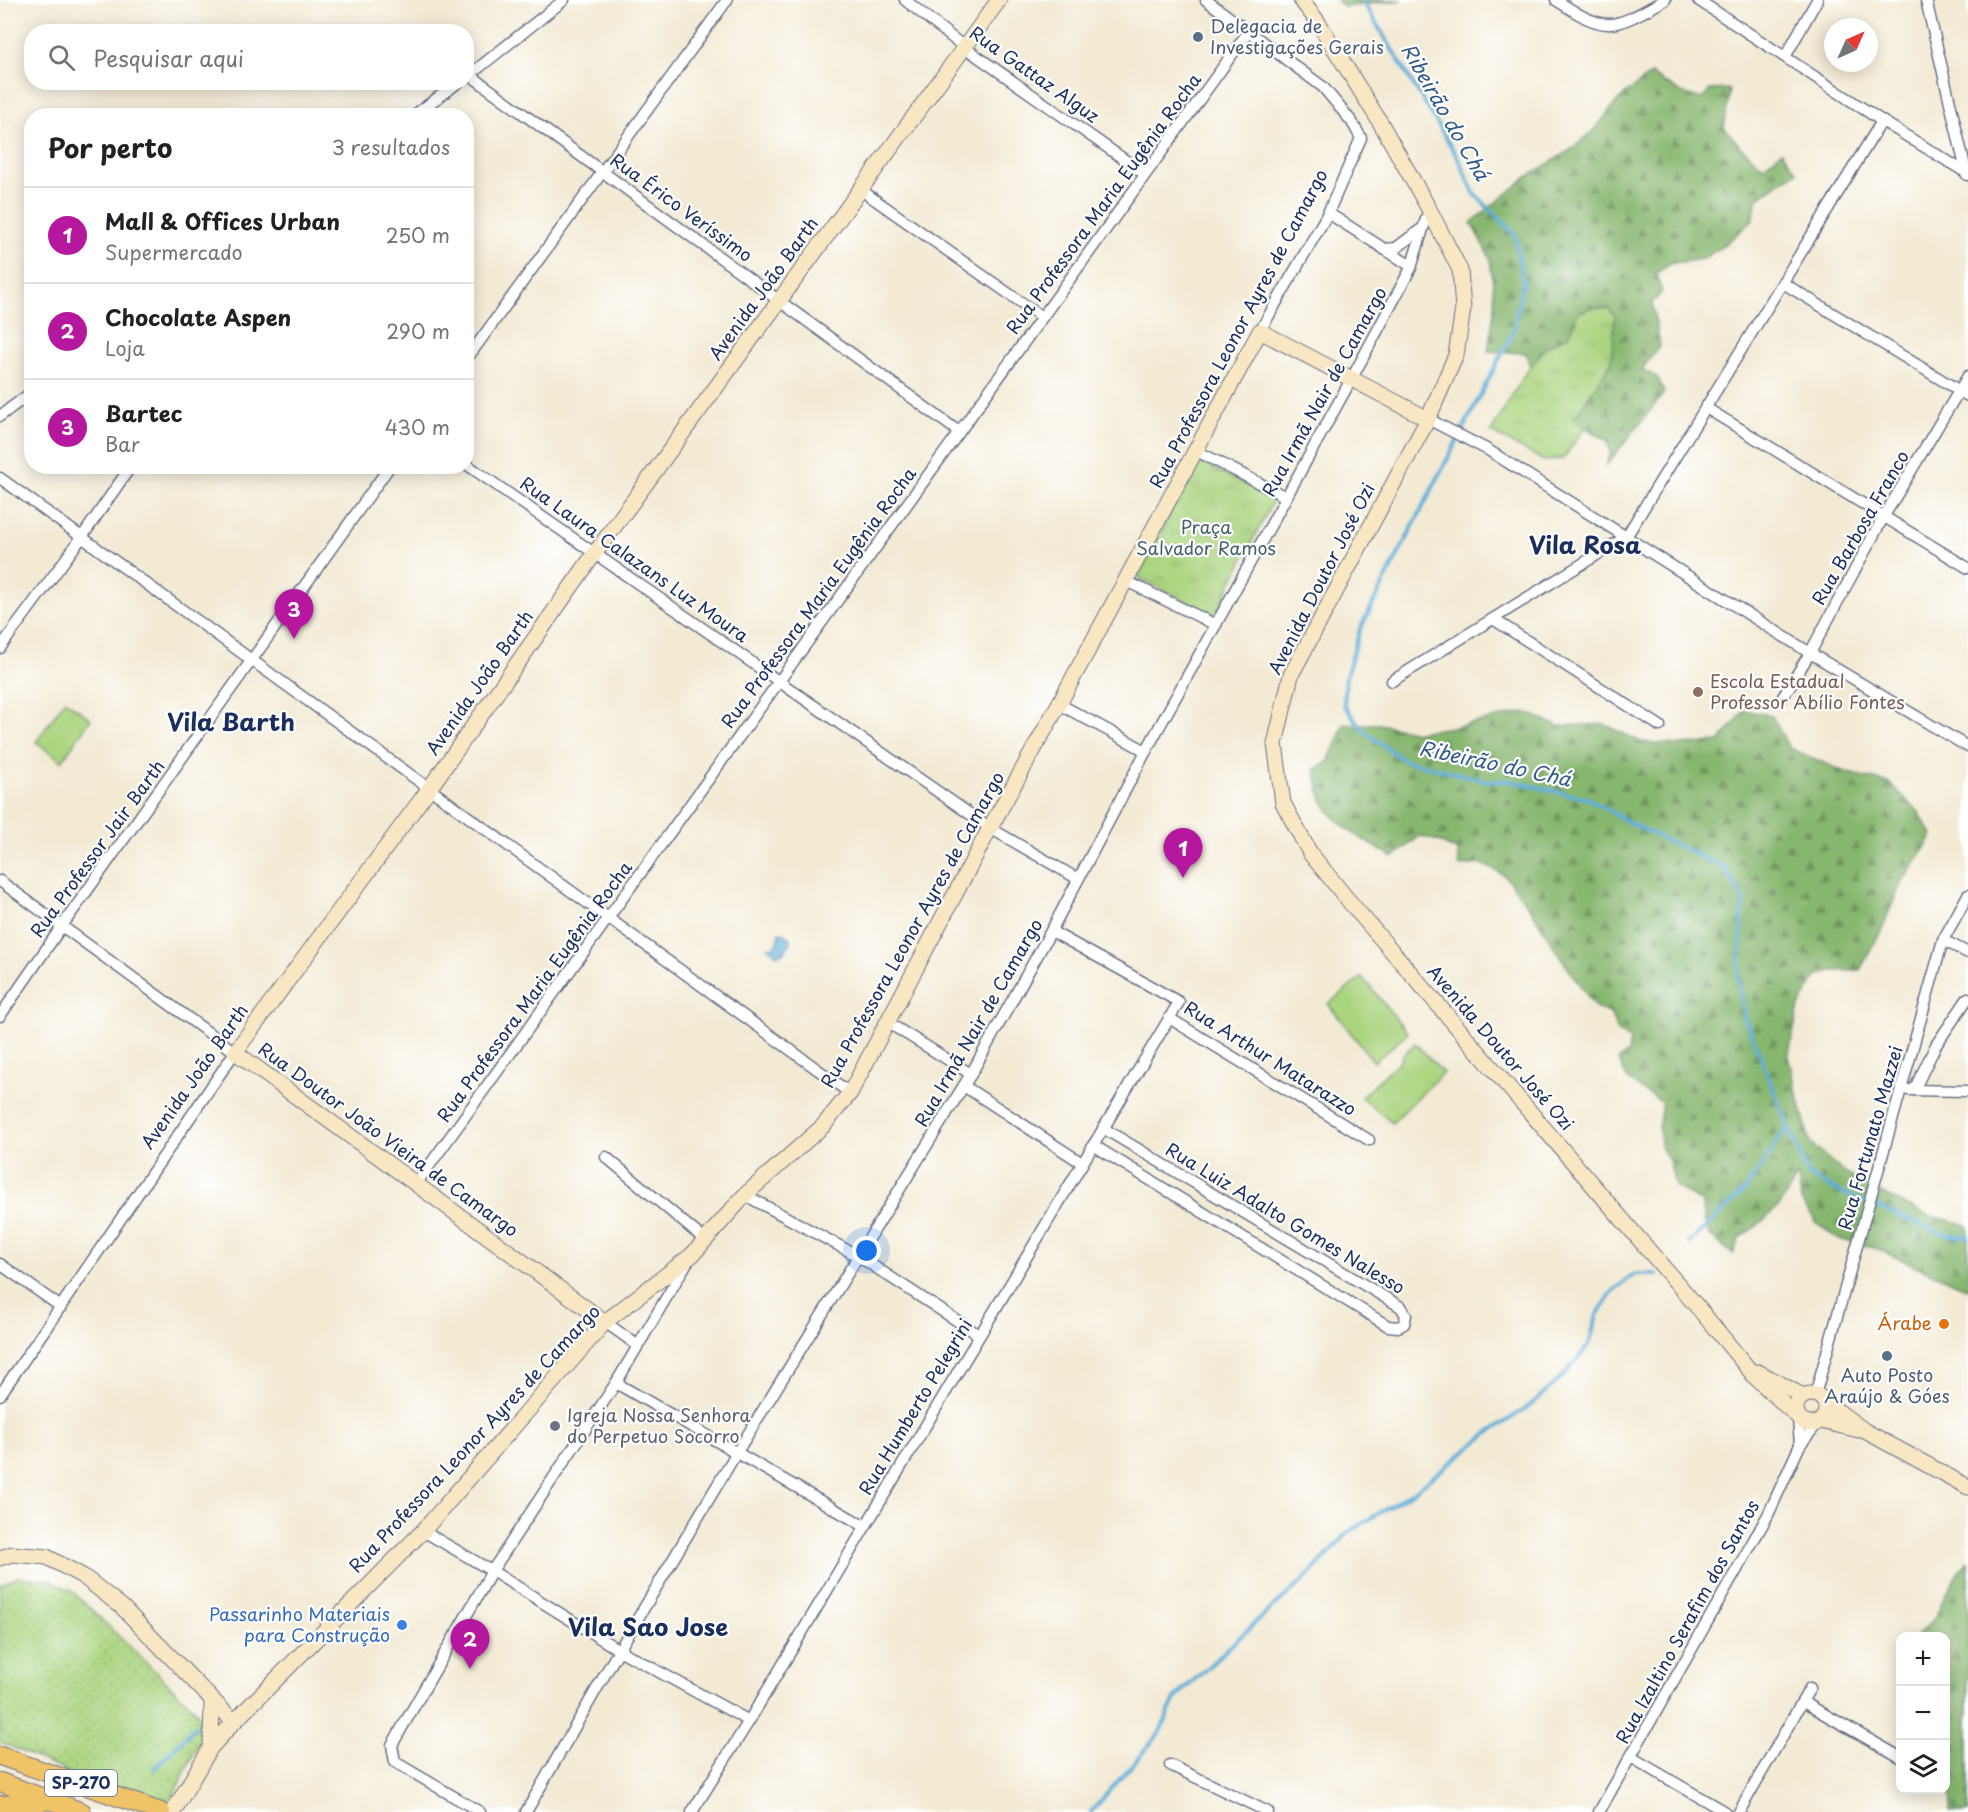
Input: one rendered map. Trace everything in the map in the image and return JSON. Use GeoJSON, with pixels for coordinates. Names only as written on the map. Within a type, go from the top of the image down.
{"type":"FeatureCollection","features":[{"type":"Feature","properties":{"kind":"highway","name":"SP-270"},"geometry":{"type":"LineString","coordinates":[[0,1756],[161,1812]]}},
{"type":"Feature","properties":{"kind":"highway","name":"SP-270"},"geometry":{"type":"LineString","coordinates":[[0,1782],[82,1812]]}},
{"type":"Feature","properties":{"kind":"highway"},"geometry":{"type":"LineString","coordinates":[[0,1805],[37,1802],[63,1805]]}},
{"type":"Feature","properties":{"kind":"main road","name":"Avenida João Barth"},"geometry":{"type":"LineString","coordinates":[[234,1052],[429,789],[595,553],[999,0]]}},
{"type":"Feature","properties":{"kind":"main road","name":"Avenida Doutor José Ozi"},"geometry":{"type":"LineString","coordinates":[[1291,0],[1318,22]]}},
{"type":"Feature","properties":{"kind":"main road","name":"Avenida Doutor José Ozi"},"geometry":{"type":"LineString","coordinates":[[1301,0],[1318,22],[1380,122],[1429,209],[1460,270],[1463,309],[1456,355],[1428,419],[1291,675],[1275,744],[1283,802],[1310,853],[1348,900],[1760,1383],[1798,1417]]}},
{"type":"Feature","properties":{"kind":"main road"},"geometry":{"type":"LineString","coordinates":[[1260,331],[1428,419]]}},
{"type":"Feature","properties":{"kind":"main road","name":"Rua Professora Leonor Ayres de Camargo"},"geometry":{"type":"LineString","coordinates":[[173,1812],[211,1747],[254,1700],[423,1531],[605,1322],[692,1255],[745,1195],[823,1126],[850,1094],[990,828],[1260,331]]}},
{"type":"Feature","properties":{"kind":"main road","name":"Rua Doutor João Vieira de Camargo"},"geometry":{"type":"LineString","coordinates":[[234,1052],[605,1322]]}},
{"type":"Feature","properties":{"kind":"main road"},"geometry":{"type":"LineString","coordinates":[[1745,1363],[1772,1380],[1814,1397],[1865,1431],[1968,1487]]}},
{"type":"Feature","properties":{"kind":"main road"},"geometry":{"type":"LineString","coordinates":[[1814,1397],[1797,1403],[1798,1417],[1807,1424],[1819,1423],[1865,1431]]}},
{"type":"Feature","properties":{"kind":"main road"},"geometry":{"type":"LineString","coordinates":[[1814,1397],[1826,1413],[1819,1423]]}},
{"type":"Feature","properties":{"kind":"main road"},"geometry":{"type":"LineString","coordinates":[[0,1558],[12,1554],[47,1557],[84,1577],[122,1607],[234,1722]]}},
{"type":"Feature","properties":{"kind":"main road"},"geometry":{"type":"LineString","coordinates":[[212,1700],[234,1705],[254,1700]]}},
{"type":"Feature","properties":{"kind":"main road"},"geometry":{"type":"LineString","coordinates":[[211,1747],[212,1700]]}},
{"type":"Feature","properties":{"kind":"street"},"geometry":{"type":"LineString","coordinates":[[474,71],[564,0]]}},
{"type":"Feature","properties":{"kind":"street"},"geometry":{"type":"LineString","coordinates":[[474,349],[727,0]]}},
{"type":"Feature","properties":{"kind":"street","name":"Rua Gattaz Alguz"},"geometry":{"type":"LineString","coordinates":[[905,0],[964,47],[1145,174]]}},
{"type":"Feature","properties":{"kind":"street"},"geometry":{"type":"LineString","coordinates":[[1206,0],[1249,31]]}},
{"type":"Feature","properties":{"kind":"street"},"geometry":{"type":"LineString","coordinates":[[1556,0],[1584,17],[1609,24],[1628,18],[1665,0]]}},
{"type":"Feature","properties":{"kind":"street"},"geometry":{"type":"LineString","coordinates":[[1698,0],[1967,176]]}},
{"type":"Feature","properties":{"kind":"street"},"geometry":{"type":"LineString","coordinates":[[1785,57],[1817,0]]}},
{"type":"Feature","properties":{"kind":"street"},"geometry":{"type":"LineString","coordinates":[[1926,0],[1967,176]]}},
{"type":"Feature","properties":{"kind":"street","name":"Rua Professora Leonor Ayres de Camargo"},"geometry":{"type":"LineString","coordinates":[[1249,31],[1323,87],[1352,122],[1361,138],[1328,213],[1260,331]]}},
{"type":"Feature","properties":{"kind":"street","name":"Rua Professora Maria Eugênia Rocha"},"geometry":{"type":"LineString","coordinates":[[416,1184],[1249,31]]}},
{"type":"Feature","properties":{"kind":"street","name":"Rua Érico Veríssimo"},"geometry":{"type":"LineString","coordinates":[[474,80],[959,432]]}},
{"type":"Feature","properties":{"kind":"street"},"geometry":{"type":"LineString","coordinates":[[424,108],[448,90]]}},
{"type":"Feature","properties":{"kind":"street"},"geometry":{"type":"LineString","coordinates":[[1392,681],[1626,537],[1882,121]]}},
{"type":"Feature","properties":{"kind":"street"},"geometry":{"type":"LineString","coordinates":[[861,190],[1042,316]]}},
{"type":"Feature","properties":{"kind":"street","name":"Rua Irmã Nair de Camargo"},"geometry":{"type":"LineString","coordinates":[[526,1812],[618,1650],[737,1452],[971,1074],[1352,378],[1411,266],[1429,209]]}},
{"type":"Feature","properties":{"kind":"street"},"geometry":{"type":"LineString","coordinates":[[1328,213],[1411,266]]}},
{"type":"Feature","properties":{"kind":"street"},"geometry":{"type":"LineString","coordinates":[[1384,249],[1395,248],[1422,229]]}},
{"type":"Feature","properties":{"kind":"street"},"geometry":{"type":"LineString","coordinates":[[1783,283],[1964,394]]}},
{"type":"Feature","properties":{"kind":"street","name":"Rua Barbosa Franco"},"geometry":{"type":"LineString","coordinates":[[1783,697],[1810,653],[1884,516],[1964,394],[1968,376]]}},
{"type":"Feature","properties":{"kind":"street"},"geometry":{"type":"LineString","coordinates":[[0,416],[24,398]]}},
{"type":"Feature","properties":{"kind":"street"},"geometry":{"type":"LineString","coordinates":[[1706,408],[1968,568]]}},
{"type":"Feature","properties":{"kind":"street"},"geometry":{"type":"LineString","coordinates":[[1428,419],[1488,450],[1810,653],[1968,747]]}},
{"type":"Feature","properties":{"kind":"street"},"geometry":{"type":"LineString","coordinates":[[1195,450],[1286,497]]}},
{"type":"Feature","properties":{"kind":"street","name":"Rua Laura Calazans Luz Moura"},"geometry":{"type":"LineString","coordinates":[[474,470],[990,828]]}},
{"type":"Feature","properties":{"kind":"street"},"geometry":{"type":"LineString","coordinates":[[0,648],[125,474]]}},
{"type":"Feature","properties":{"kind":"street","name":"Rua Professor Jair Barth"},"geometry":{"type":"LineString","coordinates":[[0,1016],[384,474]]}},
{"type":"Feature","properties":{"kind":"street"},"geometry":{"type":"LineString","coordinates":[[0,478],[850,1094]]}},
{"type":"Feature","properties":{"kind":"street"},"geometry":{"type":"LineString","coordinates":[[1126,581],[1216,625]]}},
{"type":"Feature","properties":{"kind":"street"},"geometry":{"type":"LineString","coordinates":[[1493,619],[1660,726]]}},
{"type":"Feature","properties":{"kind":"street"},"geometry":{"type":"LineString","coordinates":[[1059,704],[1146,751]]}},
{"type":"Feature","properties":{"kind":"street"},"geometry":{"type":"LineString","coordinates":[[990,828],[1078,879]]}},
{"type":"Feature","properties":{"kind":"street","name":"Rua Doutor João Vieira de Camargo"},"geometry":{"type":"LineString","coordinates":[[0,881],[234,1052]]}},
{"type":"Feature","properties":{"kind":"street","name":"Rua Fortunato Mazzei"},"geometry":{"type":"LineString","coordinates":[[1814,1397],[1943,940],[1968,895]]}},
{"type":"Feature","properties":{"kind":"street","name":"Rua Arthur Matarazzo"},"geometry":{"type":"LineString","coordinates":[[1051,931],[1179,1002],[1169,1018],[1369,1140]]}},
{"type":"Feature","properties":{"kind":"street"},"geometry":{"type":"LineString","coordinates":[[1943,940],[1968,953]]}},
{"type":"Feature","properties":{"kind":"street"},"geometry":{"type":"LineString","coordinates":[[1914,1090],[1936,1045],[1968,998]]}},
{"type":"Feature","properties":{"kind":"street","name":"Rua Humberto Pelegrini"},"geometry":{"type":"LineString","coordinates":[[692,1812],[749,1721],[1169,1018]]}},
{"type":"Feature","properties":{"kind":"street"},"geometry":{"type":"LineString","coordinates":[[887,1022],[971,1074]]}},
{"type":"Feature","properties":{"kind":"street","name":"Avenida João Barth"},"geometry":{"type":"LineString","coordinates":[[0,1395],[234,1052]]}},
{"type":"Feature","properties":{"kind":"street"},"geometry":{"type":"LineString","coordinates":[[964,1086],[1082,1163]]}},
{"type":"Feature","properties":{"kind":"street"},"geometry":{"type":"LineString","coordinates":[[1902,1090],[1968,1091]]}},
{"type":"Feature","properties":{"kind":"street","name":"Rua Luiz Adalto Gomes Nalesso"},"geometry":{"type":"LineString","coordinates":[[1092,1145],[1388,1326],[1398,1328],[1404,1324],[1406,1315],[1401,1307],[1102,1128]]}},
{"type":"Feature","properties":{"kind":"street"},"geometry":{"type":"LineString","coordinates":[[606,1157],[705,1240]]}},
{"type":"Feature","properties":{"kind":"street"},"geometry":{"type":"LineString","coordinates":[[1198,1210],[1209,1191]]}},
{"type":"Feature","properties":{"kind":"street"},"geometry":{"type":"LineString","coordinates":[[745,1195],[858,1256],[979,1335]]}},
{"type":"Feature","properties":{"kind":"street"},"geometry":{"type":"LineString","coordinates":[[1298,1270],[1308,1252]]}},
{"type":"Feature","properties":{"kind":"street"},"geometry":{"type":"LineString","coordinates":[[480,1812],[395,1762],[392,1744],[492,1571],[616,1383],[692,1255]]}},
{"type":"Feature","properties":{"kind":"street"},"geometry":{"type":"LineString","coordinates":[[0,1264],[61,1307]]}},
{"type":"Feature","properties":{"kind":"street","name":"Rua Doutor João Vieira de Camargo"},"geometry":{"type":"LineString","coordinates":[[605,1322],[637,1346]]}},
{"type":"Feature","properties":{"kind":"street"},"geometry":{"type":"LineString","coordinates":[[616,1383],[864,1526]]}},
{"type":"Feature","properties":{"kind":"street","name":"Rua Izaltino Serafim dos Santos"},"geometry":{"type":"LineString","coordinates":[[1798,1417],[1800,1445]]}},
{"type":"Feature","properties":{"kind":"street","name":"Rua Izaltino Serafim dos Santos"},"geometry":{"type":"LineString","coordinates":[[1599,1812],[1768,1515],[1800,1445],[1819,1423]]}},
{"type":"Feature","properties":{"kind":"street"},"geometry":{"type":"LineString","coordinates":[[423,1531],[618,1650],[749,1721]]}},
{"type":"Feature","properties":{"kind":"street"},"geometry":{"type":"LineString","coordinates":[[1739,1812],[1810,1688]]}},
{"type":"Feature","properties":{"kind":"street"},"geometry":{"type":"LineString","coordinates":[[1803,1702],[1896,1755]]}},
{"type":"Feature","properties":{"kind":"street"},"geometry":{"type":"LineString","coordinates":[[1630,1757],[1725,1812]]}},
{"type":"Feature","properties":{"kind":"street"},"geometry":{"type":"LineString","coordinates":[[1170,1765],[1268,1812]]}},
{"type":"Feature","properties":{"kind":"green space"},"geometry":{"type":"Polygon","coordinates":[[[1337,0],[1402,0],[1344,7],[1337,0]]]}},
{"type":"Feature","properties":{"kind":"green space"},"geometry":{"type":"Polygon","coordinates":[[[1651,74],[1678,91],[1702,99],[1710,90],[1730,89],[1724,127],[1740,146],[1763,167],[1782,151],[1797,172],[1757,199],[1752,221],[1723,246],[1703,259],[1668,264],[1657,274],[1662,292],[1652,303],[1660,345],[1642,369],[1658,378],[1664,393],[1606,466],[1610,455],[1608,441],[1572,420],[1611,363],[1609,309],[1594,307],[1578,313],[1569,335],[1545,348],[1530,368],[1526,353],[1488,351],[1495,305],[1490,258],[1471,223],[1527,177],[1572,149],[1595,129],[1619,99],[1651,74]]]}},
{"type":"Feature","properties":{"kind":"green space"},"geometry":{"type":"Polygon","coordinates":[[[1594,307],[1609,309],[1615,317],[1611,363],[1573,419],[1585,428],[1563,459],[1544,461],[1491,432],[1522,378],[1545,348],[1569,335],[1578,313],[1594,307]]]}},
{"type":"Feature","properties":{"kind":"green space","name":"Praça Salvador Ramos"},"geometry":{"type":"Polygon","coordinates":[[[1197,460],[1274,499],[1214,616],[1138,577],[1197,460]]]}},
{"type":"Feature","properties":{"kind":"green space"},"geometry":{"type":"Polygon","coordinates":[[[65,700],[91,719],[62,761],[36,742],[65,700]]]}},
{"type":"Feature","properties":{"kind":"green space"},"geometry":{"type":"Polygon","coordinates":[[[1745,710],[1772,716],[1789,748],[1848,773],[1889,783],[1918,811],[1933,836],[1901,884],[1881,931],[1860,970],[1830,971],[1817,976],[1799,1006],[1788,1057],[1810,1143],[1843,1172],[1901,1203],[1927,1215],[1968,1225],[1968,1289],[1875,1248],[1842,1240],[1831,1234],[1816,1222],[1801,1201],[1798,1175],[1780,1205],[1756,1227],[1740,1237],[1733,1254],[1710,1236],[1704,1220],[1703,1203],[1675,1186],[1670,1163],[1660,1145],[1659,1124],[1662,1103],[1628,1080],[1618,1060],[1628,1052],[1630,1040],[1617,1031],[1611,1014],[1595,1007],[1531,909],[1504,875],[1482,864],[1459,866],[1458,851],[1438,841],[1420,836],[1393,857],[1354,834],[1336,820],[1320,795],[1315,770],[1328,762],[1344,724],[1379,724],[1417,732],[1460,726],[1525,712],[1558,726],[1604,724],[1641,742],[1680,745],[1719,742],[1745,710]]]}},
{"type":"Feature","properties":{"kind":"green space"},"geometry":{"type":"Polygon","coordinates":[[[1362,977],[1408,1033],[1374,1062],[1328,1004],[1362,977]]]}},
{"type":"Feature","properties":{"kind":"green space"},"geometry":{"type":"Polygon","coordinates":[[[1415,1043],[1443,1073],[1392,1123],[1361,1097],[1402,1059],[1402,1056],[1415,1043]]]}},
{"type":"Feature","properties":{"kind":"green space"},"geometry":{"type":"Polygon","coordinates":[[[1968,1561],[1968,1812],[1949,1812],[1951,1799],[1950,1632],[1920,1632],[1935,1618],[1955,1578],[1968,1561]]]}},
{"type":"Feature","properties":{"kind":"green space"},"geometry":{"type":"Polygon","coordinates":[[[18,1577],[50,1580],[71,1590],[198,1713],[203,1735],[167,1808],[83,1779],[0,1742],[0,1585],[18,1577]]]}},
{"type":"Feature","properties":{"kind":"water"},"geometry":{"type":"Polygon","coordinates":[[[781,932],[790,938],[791,943],[783,953],[776,955],[768,947],[775,946],[779,939],[778,933],[781,932]]]}},
{"type":"Feature","properties":{"kind":"waterway","name":"Ribeirão do Chá"},"geometry":{"type":"LineString","coordinates":[[1362,0],[1457,156],[1474,193],[1515,235],[1523,282],[1513,332],[1360,629],[1346,677],[1344,705],[1364,731],[1403,760],[1487,781],[1511,781],[1589,799],[1632,824],[1725,868],[1743,899],[1738,979],[1745,1019],[1808,1175],[1838,1191],[1943,1234],[1968,1237]]}},
{"type":"Feature","properties":{"kind":"waterway"},"geometry":{"type":"LineString","coordinates":[[1689,1243],[1745,1190],[1788,1126]]}},
{"type":"Feature","properties":{"kind":"waterway"},"geometry":{"type":"LineString","coordinates":[[1091,1812],[1159,1734],[1175,1698],[1304,1580],[1349,1532],[1416,1490],[1487,1434],[1531,1405],[1564,1375],[1589,1345],[1597,1315],[1614,1290],[1635,1274],[1657,1274]]}},
{"type":"Feature","properties":{"kind":"waterway"},"geometry":{"type":"LineString","coordinates":[[154,1769],[196,1726]]}},
{"type":"Feature","properties":{"kind":"place","name":"Delegacia de Investigações Gerais"},"geometry":{"type":"Point","coordinates":[1198,37]}},
{"type":"Feature","properties":{"kind":"place","name":"Bartec"},"geometry":{"type":"Point","coordinates":[294,639]}},
{"type":"Feature","properties":{"kind":"place","name":"Escola Estadual Professor Abílio Fontes"},"geometry":{"type":"Point","coordinates":[1698,692]}},
{"type":"Feature","properties":{"kind":"place","name":"Mall & Offices Urban"},"geometry":{"type":"Point","coordinates":[1183,878]}},
{"type":"Feature","properties":{"kind":"place","name":"Árabe"},"geometry":{"type":"Point","coordinates":[1944,1324]}},
{"type":"Feature","properties":{"kind":"place","name":"Auto Posto Araújo & Góes"},"geometry":{"type":"Point","coordinates":[1887,1356]}},
{"type":"Feature","properties":{"kind":"place","name":"Igreja Nossa Senhora do Perpetuo Socorro"},"geometry":{"type":"Point","coordinates":[555,1426]}},
{"type":"Feature","properties":{"kind":"place","name":"Passarinho Materiais para Construção"},"geometry":{"type":"Point","coordinates":[402,1625]}},
{"type":"Feature","properties":{"kind":"place","name":"Chocolate Aspen"},"geometry":{"type":"Point","coordinates":[470,1669]}},
{"type":"Feature","properties":{"kind":"district","name":"Vila Rosa"},"geometry":{"type":"Point","coordinates":[1585,546]}},
{"type":"Feature","properties":{"kind":"district","name":"Vila Barth"},"geometry":{"type":"Point","coordinates":[231,723]}},
{"type":"Feature","properties":{"kind":"district","name":"Vila Sao Jose"},"geometry":{"type":"Point","coordinates":[648,1628]}}]}
